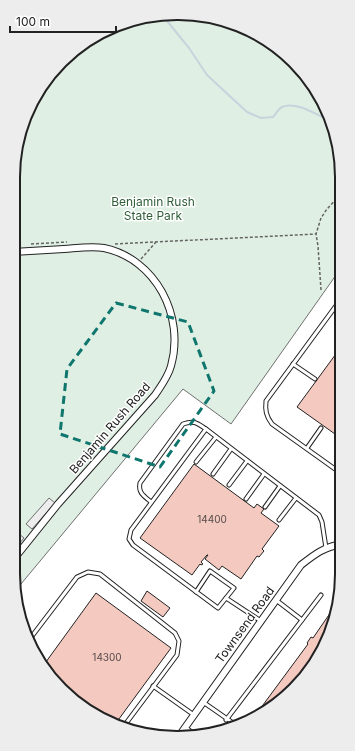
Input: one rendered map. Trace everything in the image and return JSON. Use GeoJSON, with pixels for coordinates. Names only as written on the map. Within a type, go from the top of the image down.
{"type":"FeatureCollection","features":[{"type":"Feature","properties":{"kind":"street","name":"Benjamin Rush Road"},"geometry":{"type":"LineString","coordinates":[[20,252],[87,247],[98,248],[119,253],[137,263],[150,274],[159,286],[173,318],[175,338],[174,351],[170,367],[164,381],[155,395],[58,504],[20,551]]}},
{"type":"Feature","properties":{"kind":"street","name":"Townsend Road"},"geometry":{"type":"LineString","coordinates":[[182,731],[301,566],[316,553],[335,546]]}},
{"type":"Feature","properties":{"kind":"lane"},"geometry":{"type":"LineString","coordinates":[[335,307],[266,401],[265,408],[267,417],[272,424],[335,469]]}},
{"type":"Feature","properties":{"kind":"lane"},"geometry":{"type":"LineString","coordinates":[[293,364],[315,379]]}},
{"type":"Feature","properties":{"kind":"lane"},"geometry":{"type":"LineString","coordinates":[[151,502],[140,494],[140,483],[183,424],[191,421],[196,422],[319,515],[322,522],[326,548]]}},
{"type":"Feature","properties":{"kind":"lane"},"geometry":{"type":"LineString","coordinates":[[306,448],[321,428]]}},
{"type":"Feature","properties":{"kind":"lane"},"geometry":{"type":"LineString","coordinates":[[196,592],[210,571],[234,588],[218,608],[196,592],[133,545],[129,539],[130,530],[206,430]]}},
{"type":"Feature","properties":{"kind":"lane"},"geometry":{"type":"LineString","coordinates":[[196,462],[216,437]]}},
{"type":"Feature","properties":{"kind":"lane"},"geometry":{"type":"LineString","coordinates":[[213,474],[231,449]]}},
{"type":"Feature","properties":{"kind":"lane"},"geometry":{"type":"LineString","coordinates":[[229,485],[247,461]]}},
{"type":"Feature","properties":{"kind":"lane"},"geometry":{"type":"LineString","coordinates":[[246,499],[264,474]]}},
{"type":"Feature","properties":{"kind":"lane"},"geometry":{"type":"LineString","coordinates":[[265,507],[280,486]]}},
{"type":"Feature","properties":{"kind":"lane"},"geometry":{"type":"LineString","coordinates":[[279,520],[296,498]]}},
{"type":"Feature","properties":{"kind":"lane"},"geometry":{"type":"LineString","coordinates":[[33,635],[77,577],[88,572],[100,574],[175,633],[179,641],[177,655],[126,723]]}},
{"type":"Feature","properties":{"kind":"lane"},"geometry":{"type":"LineString","coordinates":[[226,720],[321,595]]}},
{"type":"Feature","properties":{"kind":"lane"},"geometry":{"type":"LineString","coordinates":[[226,598],[261,621]]}},
{"type":"Feature","properties":{"kind":"lane"},"geometry":{"type":"LineString","coordinates":[[276,600],[302,620]]}},
{"type":"Feature","properties":{"kind":"lane"},"geometry":{"type":"LineString","coordinates":[[153,686],[194,715]]}},
{"type":"Feature","properties":{"kind":"lane"},"geometry":{"type":"LineString","coordinates":[[203,702],[230,722]]}},
{"type":"Feature","properties":{"kind":"lane"},"geometry":{"type":"LineString","coordinates":[[185,727],[190,731]]}},
{"type":"Feature","properties":{"kind":"path"},"geometry":{"type":"LineString","coordinates":[[321,290],[316,234],[321,218],[326,209],[335,200]]}},
{"type":"Feature","properties":{"kind":"path"},"geometry":{"type":"LineString","coordinates":[[113,244],[316,234]]}},
{"type":"Feature","properties":{"kind":"path"},"geometry":{"type":"LineString","coordinates":[[27,244],[69,242]]}},
{"type":"Feature","properties":{"kind":"path"},"geometry":{"type":"LineString","coordinates":[[137,263],[156,242]]}},
{"type":"Feature","properties":{"kind":"highlighted area"},"geometry":{"type":"Polygon","coordinates":[[[116,303],[188,322],[214,391],[160,467],[60,434],[67,369],[116,303]]]}},
{"type":"Feature","properties":{"kind":"green space","name":"Benjamin Rush State Park"},"geometry":{"type":"Polygon","coordinates":[[[167,20],[198,21],[228,28],[256,41],[289,66],[308,90],[319,108],[330,137],[335,167],[335,277],[231,424],[183,389],[20,585],[20,167],[25,137],[32,117],[41,99],[59,74],[74,59],[99,41],[117,32],[137,25],[167,20]]]}},
{"type":"Feature","properties":{"kind":"shaded area"},"geometry":{"type":"Polygon","coordinates":[[[49,498],[55,503],[32,529],[26,524],[49,498]]]}},
{"type":"Feature","properties":{"kind":"shaded area"},"geometry":{"type":"Polygon","coordinates":[[[20,535],[24,538],[20,543],[20,535]]]}},
{"type":"Feature","properties":{"kind":"building"},"geometry":{"type":"Polygon","coordinates":[[[335,355],[335,434],[297,407],[335,355]]]}},
{"type":"Feature","properties":{"kind":"building"},"geometry":{"type":"Polygon","coordinates":[[[194,464],[254,508],[257,504],[264,509],[261,513],[279,526],[262,549],[264,551],[259,557],[257,556],[241,579],[222,566],[219,570],[205,559],[208,555],[201,562],[203,564],[200,564],[192,575],[140,538],[194,464]]]}},
{"type":"Feature","properties":{"kind":"building"},"geometry":{"type":"Polygon","coordinates":[[[147,591],[170,608],[163,617],[141,601],[147,591]]]}},
{"type":"Feature","properties":{"kind":"building"},"geometry":{"type":"Polygon","coordinates":[[[96,593],[171,648],[118,720],[99,710],[74,692],[59,677],[47,661],[96,593]]]}},
{"type":"Feature","properties":{"kind":"building"},"geometry":{"type":"Polygon","coordinates":[[[330,613],[319,643],[308,661],[289,685],[262,706],[308,644],[307,643],[311,637],[313,638],[330,613]]]}},
{"type":"Feature","properties":{"kind":"waterway"},"geometry":{"type":"LineString","coordinates":[[166,20],[189,48],[207,75],[247,112],[261,118],[273,117],[282,107],[293,106],[305,109],[323,118]]}}]}
